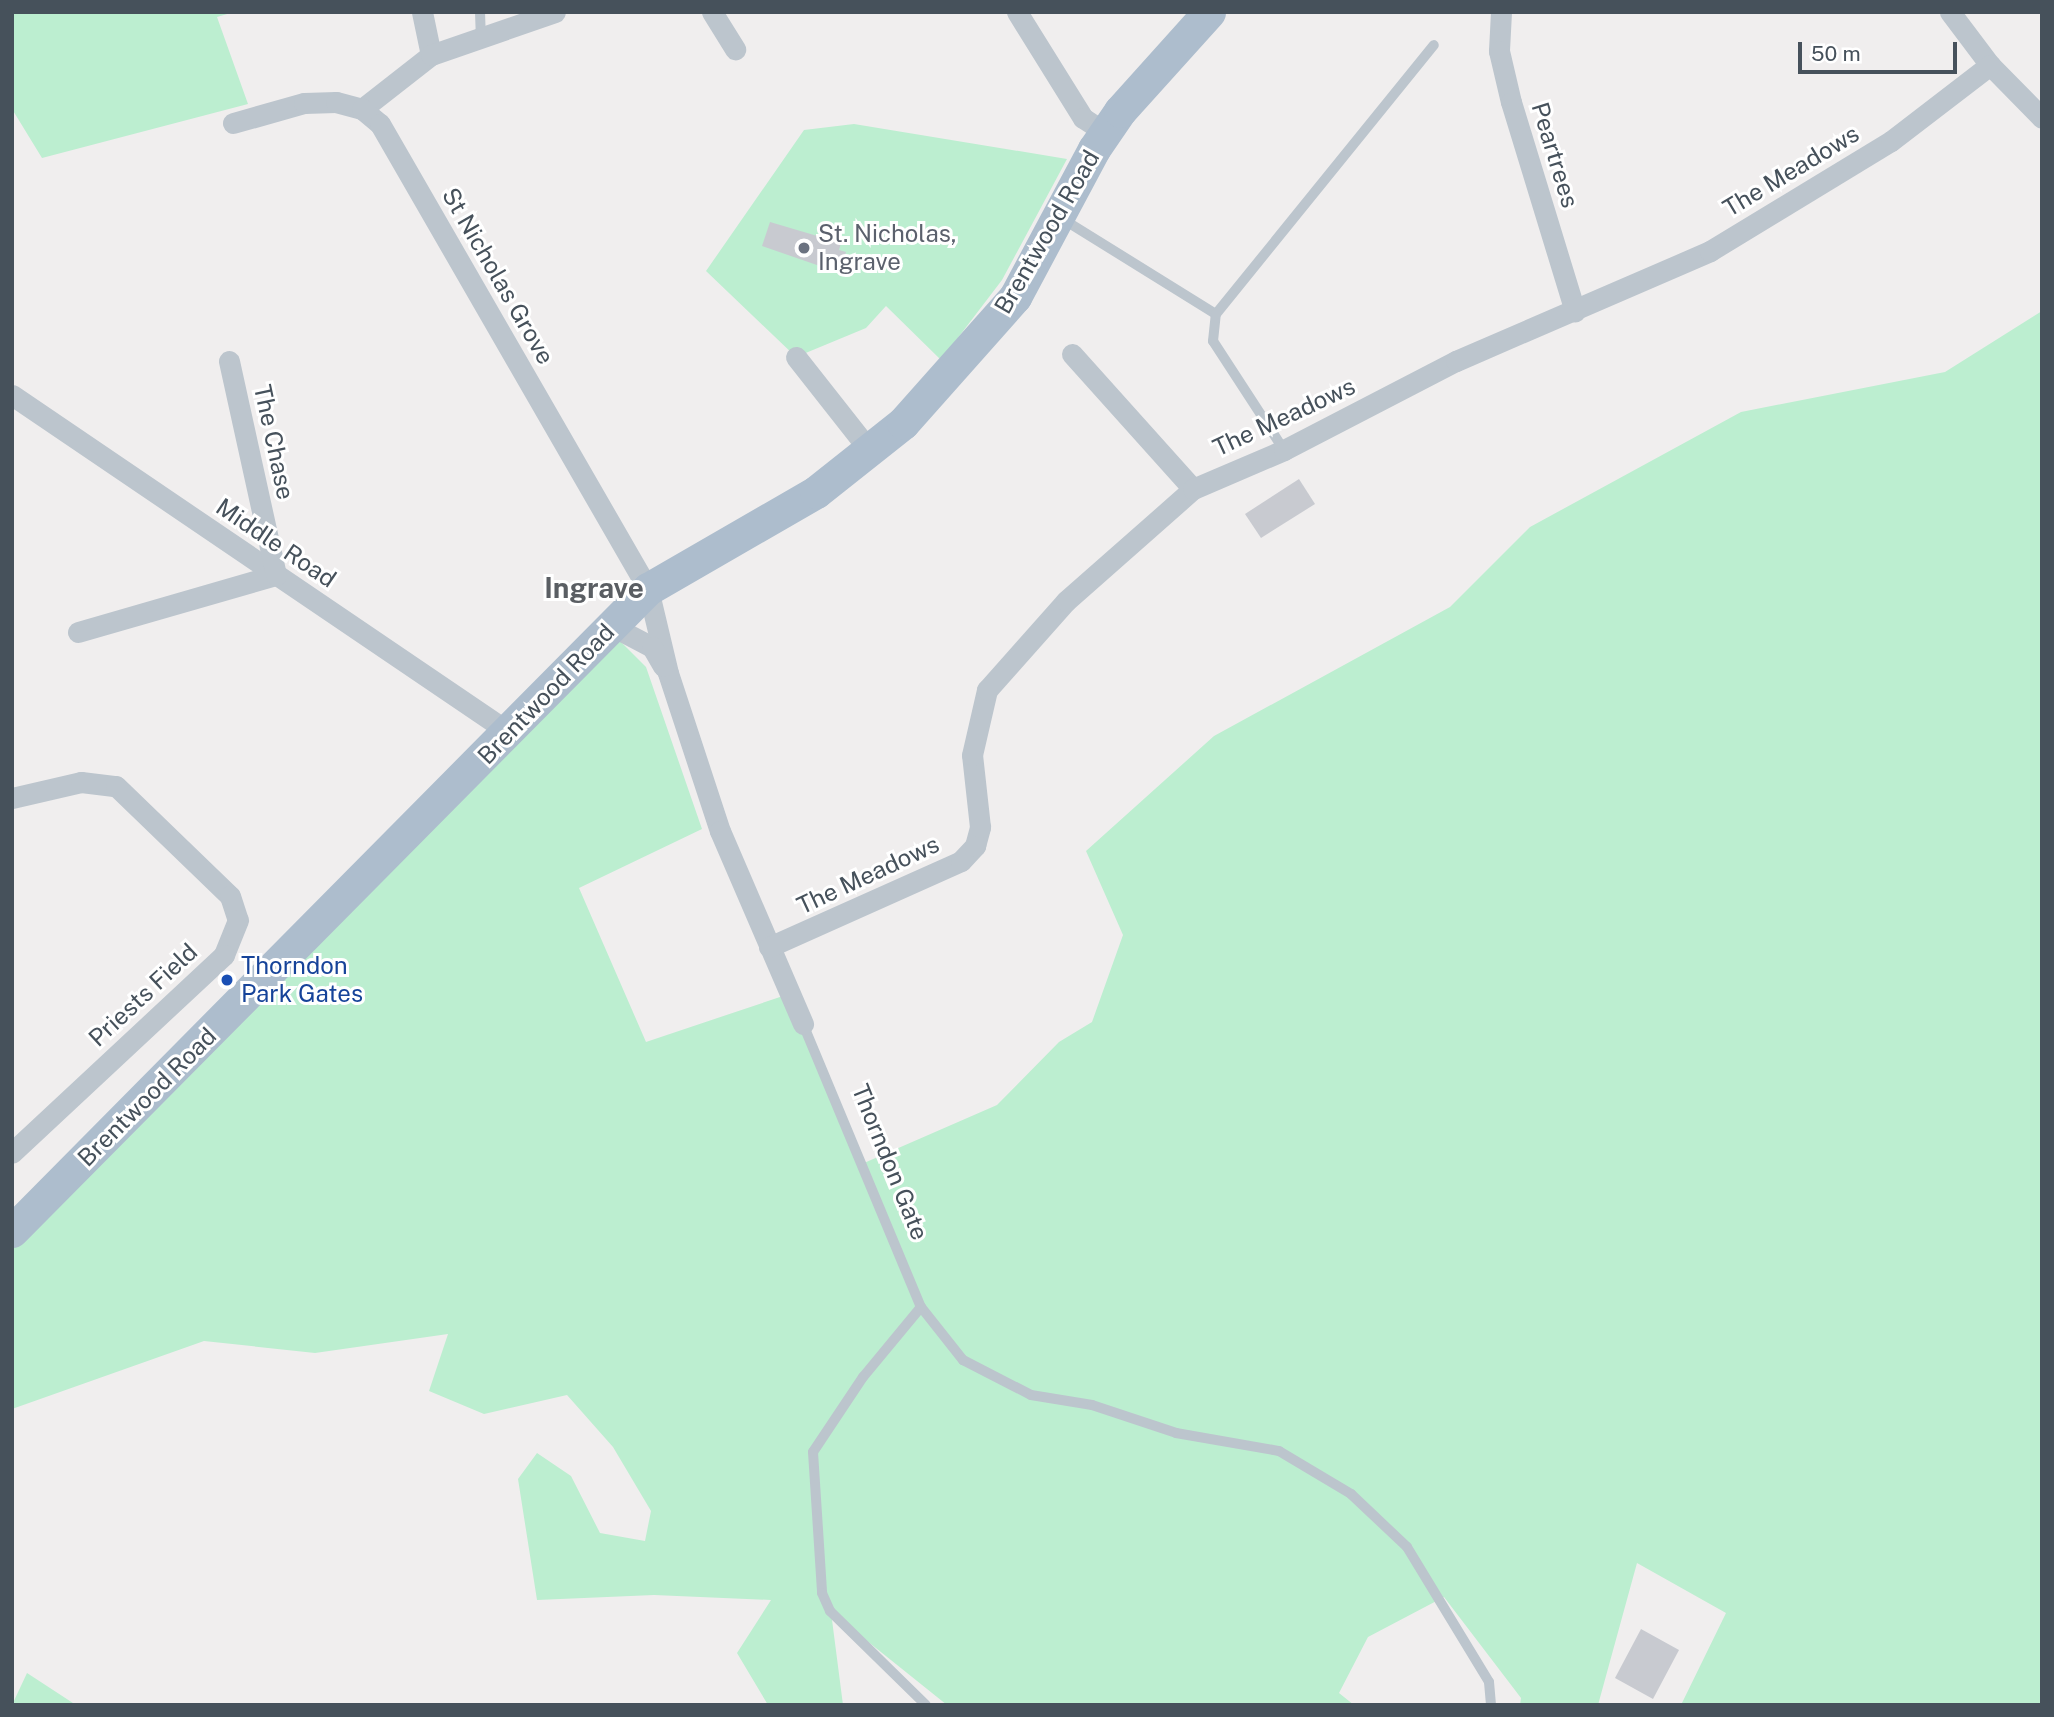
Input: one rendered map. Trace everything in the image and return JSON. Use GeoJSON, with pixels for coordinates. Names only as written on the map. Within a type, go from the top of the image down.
{"type":"FeatureCollection","features":[{"type":"Feature","properties":{"kind":"main road","name":"Brentwood Road"},"geometry":{"type":"LineString","coordinates":[[12,1231],[510,733],[648,589],[816,492],[870,451],[962,362],[1015,296],[1061,218],[1106,133],[1206,13]]}},
{"type":"Feature","properties":{"kind":"street"},"geometry":{"type":"LineString","coordinates":[[422,12],[431,55]]}},
{"type":"Feature","properties":{"kind":"street"},"geometry":{"type":"LineString","coordinates":[[233,123],[304,103],[336,102],[362,110],[431,55],[555,12]]}},
{"type":"Feature","properties":{"kind":"street"},"geometry":{"type":"LineString","coordinates":[[712,12],[735,48]]}},
{"type":"Feature","properties":{"kind":"street"},"geometry":{"type":"LineString","coordinates":[[1017,12],[1083,118],[1106,133]]}},
{"type":"Feature","properties":{"kind":"street","name":"Peartrees"},"geometry":{"type":"LineString","coordinates":[[1501,12],[1499,51],[1511,102],[1575,311]]}},
{"type":"Feature","properties":{"kind":"street"},"geometry":{"type":"LineString","coordinates":[[1950,12],[1990,65],[2042,118]]}},
{"type":"Feature","properties":{"kind":"street","name":"The Meadows"},"geometry":{"type":"LineString","coordinates":[[769,947],[961,861],[975,846],[980,827],[972,755],[987,690],[1066,601],[1193,489],[1284,450],[1456,361],[1710,251],[1814,190],[1990,65]]}},
{"type":"Feature","properties":{"kind":"street","name":"St Nicholas Grove"},"geometry":{"type":"LineString","coordinates":[[362,110],[380,124],[648,589]]}},
{"type":"Feature","properties":{"kind":"street"},"geometry":{"type":"LineString","coordinates":[[1072,354],[1193,489]]}},
{"type":"Feature","properties":{"kind":"street"},"geometry":{"type":"LineString","coordinates":[[796,357],[870,451]]}},
{"type":"Feature","properties":{"kind":"street","name":"The Chase"},"geometry":{"type":"LineString","coordinates":[[229,361],[276,575]]}},
{"type":"Feature","properties":{"kind":"street","name":"Middle Road"},"geometry":{"type":"LineString","coordinates":[[12,395],[510,733]]}},
{"type":"Feature","properties":{"kind":"street"},"geometry":{"type":"LineString","coordinates":[[78,632],[276,575]]}},
{"type":"Feature","properties":{"kind":"street","name":"Thorndon Gate"},"geometry":{"type":"LineString","coordinates":[[648,589],[668,673],[720,831],[803,1024]]}},
{"type":"Feature","properties":{"kind":"street"},"geometry":{"type":"LineString","coordinates":[[612,626],[652,647],[668,673]]}},
{"type":"Feature","properties":{"kind":"street","name":"Priests Field"},"geometry":{"type":"LineString","coordinates":[[12,798],[81,782],[116,786],[230,896],[238,920],[224,955],[12,1153]]}},
{"type":"Feature","properties":{"kind":"lane"},"geometry":{"type":"LineString","coordinates":[[480,12],[481,38]]}},
{"type":"Feature","properties":{"kind":"lane"},"geometry":{"type":"LineString","coordinates":[[1284,450],[1213,341],[1216,314],[1434,45]]}},
{"type":"Feature","properties":{"kind":"lane"},"geometry":{"type":"LineString","coordinates":[[1061,218],[1216,314]]}},
{"type":"Feature","properties":{"kind":"lane","name":"Thorndon Gate"},"geometry":{"type":"LineString","coordinates":[[803,1024],[921,1307],[963,1360],[1031,1395],[1092,1405],[1176,1433],[1279,1451],[1351,1494],[1407,1547],[1489,1682],[1492,1705]]}},
{"type":"Feature","properties":{"kind":"lane"},"geometry":{"type":"LineString","coordinates":[[921,1307],[863,1377],[813,1452],[822,1593],[830,1611],[926,1705]]}},
{"type":"Feature","properties":{"kind":"green space"},"geometry":{"type":"Polygon","coordinates":[[[12,12],[234,12],[217,17],[248,104],[42,158],[12,109],[12,12]]]}},
{"type":"Feature","properties":{"kind":"green space"},"geometry":{"type":"Polygon","coordinates":[[[854,124],[1067,159],[1002,280],[941,360],[886,306],[866,328],[796,357],[706,271],[804,130],[854,124]]]}},
{"type":"Feature","properties":{"kind":"green space"},"geometry":{"type":"Polygon","coordinates":[[[2042,311],[2042,1705],[1681,1705],[1726,1613],[1637,1563],[1598,1705],[1520,1705],[1521,1698],[1444,1597],[1368,1637],[1339,1693],[1354,1705],[947,1705],[831,1612],[843,1705],[768,1705],[737,1653],[771,1600],[654,1595],[537,1600],[518,1479],[537,1453],[571,1476],[600,1533],[645,1541],[651,1511],[613,1447],[567,1395],[484,1414],[429,1391],[448,1334],[315,1353],[204,1341],[12,1409],[12,1231],[609,630],[646,667],[702,829],[579,888],[646,1042],[789,994],[864,1163],[997,1105],[1059,1042],[1092,1022],[1123,935],[1086,851],[1214,736],[1450,607],[1530,527],[1741,412],[1945,372],[2042,311]]]}},
{"type":"Feature","properties":{"kind":"green space"},"geometry":{"type":"Polygon","coordinates":[[[27,1673],[76,1705],[12,1705],[27,1673]]]}},
{"type":"Feature","properties":{"kind":"building","name":"St. Nicholas, Ingrave"},"geometry":{"type":"Polygon","coordinates":[[[770,222],[841,243],[839,250],[846,252],[840,273],[762,246],[770,222]]]}},
{"type":"Feature","properties":{"kind":"building"},"geometry":{"type":"Polygon","coordinates":[[[1299,479],[1315,504],[1261,538],[1245,514],[1299,479]]]}},
{"type":"Feature","properties":{"kind":"building"},"geometry":{"type":"Polygon","coordinates":[[[1641,1629],[1679,1650],[1653,1699],[1615,1678],[1641,1629]]]}},
{"type":"Feature","properties":{"kind":"place","name":"St. Nicholas, Ingrave"},"geometry":{"type":"Point","coordinates":[804,248]}},
{"type":"Feature","properties":{"kind":"place","name":"Thorndon Park Gates"},"geometry":{"type":"Point","coordinates":[227,980]}},
{"type":"Feature","properties":{"kind":"district","name":"Ingrave"},"geometry":{"type":"Point","coordinates":[594,588]}}]}
